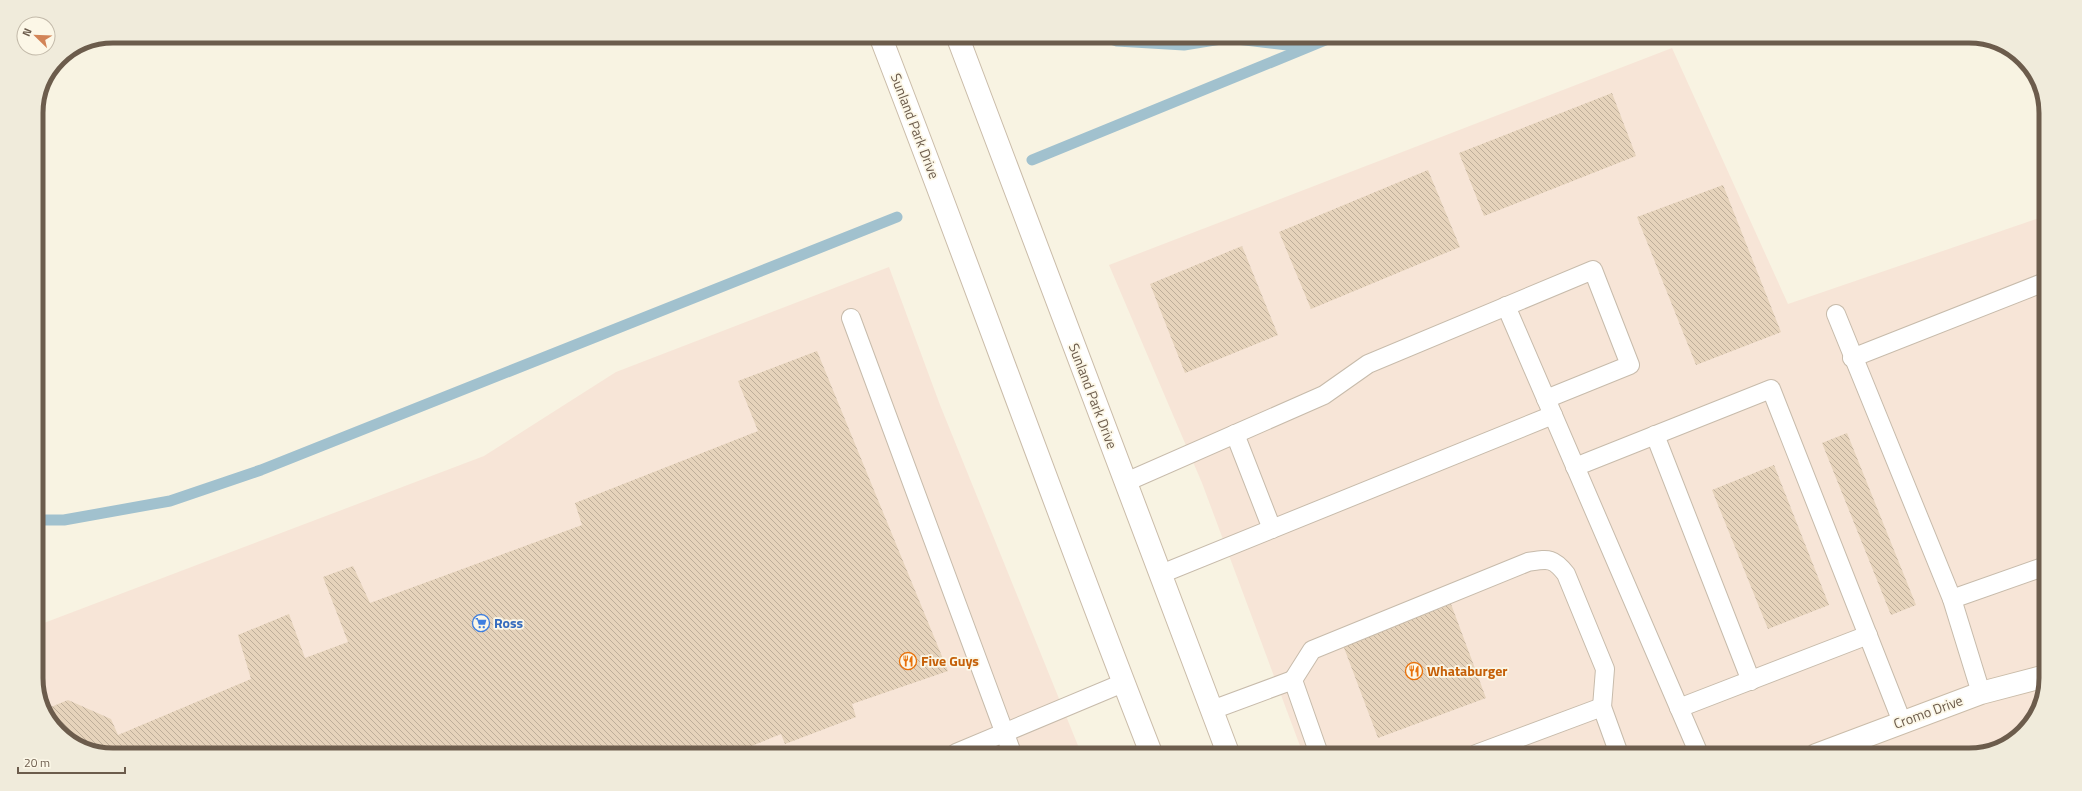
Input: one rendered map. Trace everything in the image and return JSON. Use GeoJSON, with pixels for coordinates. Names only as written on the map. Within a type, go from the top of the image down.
{"type":"FeatureCollection","features":[{"type":"Feature","properties":{"kind":"main road","name":"Sunland Park Drive"},"geometry":{"type":"LineString","coordinates":[[883,43],[947,208],[1053,499],[1149,748]]}},
{"type":"Feature","properties":{"kind":"main road","name":"Sunland Park Drive"},"geometry":{"type":"LineString","coordinates":[[960,43],[1226,748]]}},
{"type":"Feature","properties":{"kind":"main road","name":"Cromo Drive"},"geometry":{"type":"LineString","coordinates":[[1834,748],[1981,693],[2039,678]]}},
{"type":"Feature","properties":{"kind":"lane"},"geometry":{"type":"LineString","coordinates":[[1126,482],[1324,395],[1368,364],[1592,270],[1630,365],[1549,407],[1272,529],[1161,574]]}},
{"type":"Feature","properties":{"kind":"lane"},"geometry":{"type":"LineString","coordinates":[[1852,358],[2039,284]]}},
{"type":"Feature","properties":{"kind":"lane"},"geometry":{"type":"LineString","coordinates":[[1506,306],[1696,748]]}},
{"type":"Feature","properties":{"kind":"lane"},"geometry":{"type":"LineString","coordinates":[[1836,314],[1852,358],[1952,599],[1981,693]]}},
{"type":"Feature","properties":{"kind":"lane"},"geometry":{"type":"LineString","coordinates":[[851,318],[1010,748]]}},
{"type":"Feature","properties":{"kind":"lane"},"geometry":{"type":"LineString","coordinates":[[1575,466],[1771,389],[1902,722]]}},
{"type":"Feature","properties":{"kind":"lane"},"geometry":{"type":"LineString","coordinates":[[1235,434],[1272,529]]}},
{"type":"Feature","properties":{"kind":"lane"},"geometry":{"type":"LineString","coordinates":[[1655,435],[1751,681]]}},
{"type":"Feature","properties":{"kind":"lane"},"geometry":{"type":"LineString","coordinates":[[1212,710],[1293,680],[1312,650],[1528,562],[1544,559],[1557,562],[1566,574],[1605,669],[1602,707],[1617,748]]}},
{"type":"Feature","properties":{"kind":"lane"},"geometry":{"type":"LineString","coordinates":[[1952,599],[2039,568]]}},
{"type":"Feature","properties":{"kind":"lane"},"geometry":{"type":"LineString","coordinates":[[1679,708],[1868,635]]}},
{"type":"Feature","properties":{"kind":"lane"},"geometry":{"type":"LineString","coordinates":[[1293,680],[1317,748]]}},
{"type":"Feature","properties":{"kind":"lane"},"geometry":{"type":"LineString","coordinates":[[969,748],[1123,683]]}},
{"type":"Feature","properties":{"kind":"lane"},"geometry":{"type":"LineString","coordinates":[[1492,748],[1602,707]]}},
{"type":"Feature","properties":{"kind":"shaded area"},"geometry":{"type":"Polygon","coordinates":[[[1672,48],[1788,304],[2039,218],[2039,678],[2038,691],[2032,709],[2018,727],[2004,739],[1982,747],[1968,748],[1301,748],[1202,483],[1109,265],[1672,48]]]}},
{"type":"Feature","properties":{"kind":"shaded area"},"geometry":{"type":"Polygon","coordinates":[[[889,267],[940,405],[1079,748],[114,748],[100,747],[82,741],[64,727],[50,709],[44,691],[43,682],[43,623],[484,456],[616,372],[889,267]]]}},
{"type":"Feature","properties":{"kind":"building"},"geometry":{"type":"Polygon","coordinates":[[[1612,93],[1636,156],[1484,216],[1459,153],[1612,93]]]}},
{"type":"Feature","properties":{"kind":"building"},"geometry":{"type":"Polygon","coordinates":[[[1428,170],[1460,247],[1311,309],[1279,232],[1428,170]]]}},
{"type":"Feature","properties":{"kind":"building"},"geometry":{"type":"Polygon","coordinates":[[[1723,185],[1781,332],[1696,365],[1637,217],[1723,185]]]}},
{"type":"Feature","properties":{"kind":"building"},"geometry":{"type":"Polygon","coordinates":[[[1242,246],[1278,335],[1185,373],[1150,284],[1242,246]]]}},
{"type":"Feature","properties":{"kind":"building"},"geometry":{"type":"Polygon","coordinates":[[[817,351],[948,671],[852,704],[856,717],[785,744],[781,734],[747,748],[114,748],[100,747],[82,741],[64,727],[50,709],[50,708],[68,700],[111,719],[118,735],[251,679],[238,635],[289,614],[305,658],[348,642],[323,577],[353,566],[370,603],[582,525],[575,503],[758,431],[738,381],[817,351]]]}},
{"type":"Feature","properties":{"kind":"building"},"geometry":{"type":"Polygon","coordinates":[[[1847,433],[1916,605],[1891,615],[1822,443],[1847,433]]]}},
{"type":"Feature","properties":{"kind":"building"},"geometry":{"type":"Polygon","coordinates":[[[1774,465],[1829,605],[1768,629],[1712,490],[1774,465]]]}},
{"type":"Feature","properties":{"kind":"building","name":"Whataburger"},"geometry":{"type":"Polygon","coordinates":[[[1451,604],[1486,698],[1378,738],[1343,645],[1451,604]]]}},
{"type":"Feature","properties":{"kind":"waterway"},"geometry":{"type":"LineString","coordinates":[[1150,43],[1184,45],[1196,43]]}},
{"type":"Feature","properties":{"kind":"waterway"},"geometry":{"type":"LineString","coordinates":[[1270,43],[1304,47]]}},
{"type":"Feature","properties":{"kind":"waterway"},"geometry":{"type":"LineString","coordinates":[[1032,160],[1318,43]]}},
{"type":"Feature","properties":{"kind":"waterway"},"geometry":{"type":"LineString","coordinates":[[43,520],[64,520],[170,501],[261,470],[897,217]]}},
{"type":"Feature","properties":{"kind":"place","name":"Ross"},"geometry":{"type":"Point","coordinates":[481,623]}},
{"type":"Feature","properties":{"kind":"place","name":"Five Guys"},"geometry":{"type":"Point","coordinates":[908,661]}},
{"type":"Feature","properties":{"kind":"place","name":"Whataburger"},"geometry":{"type":"Point","coordinates":[1414,671]}}]}
